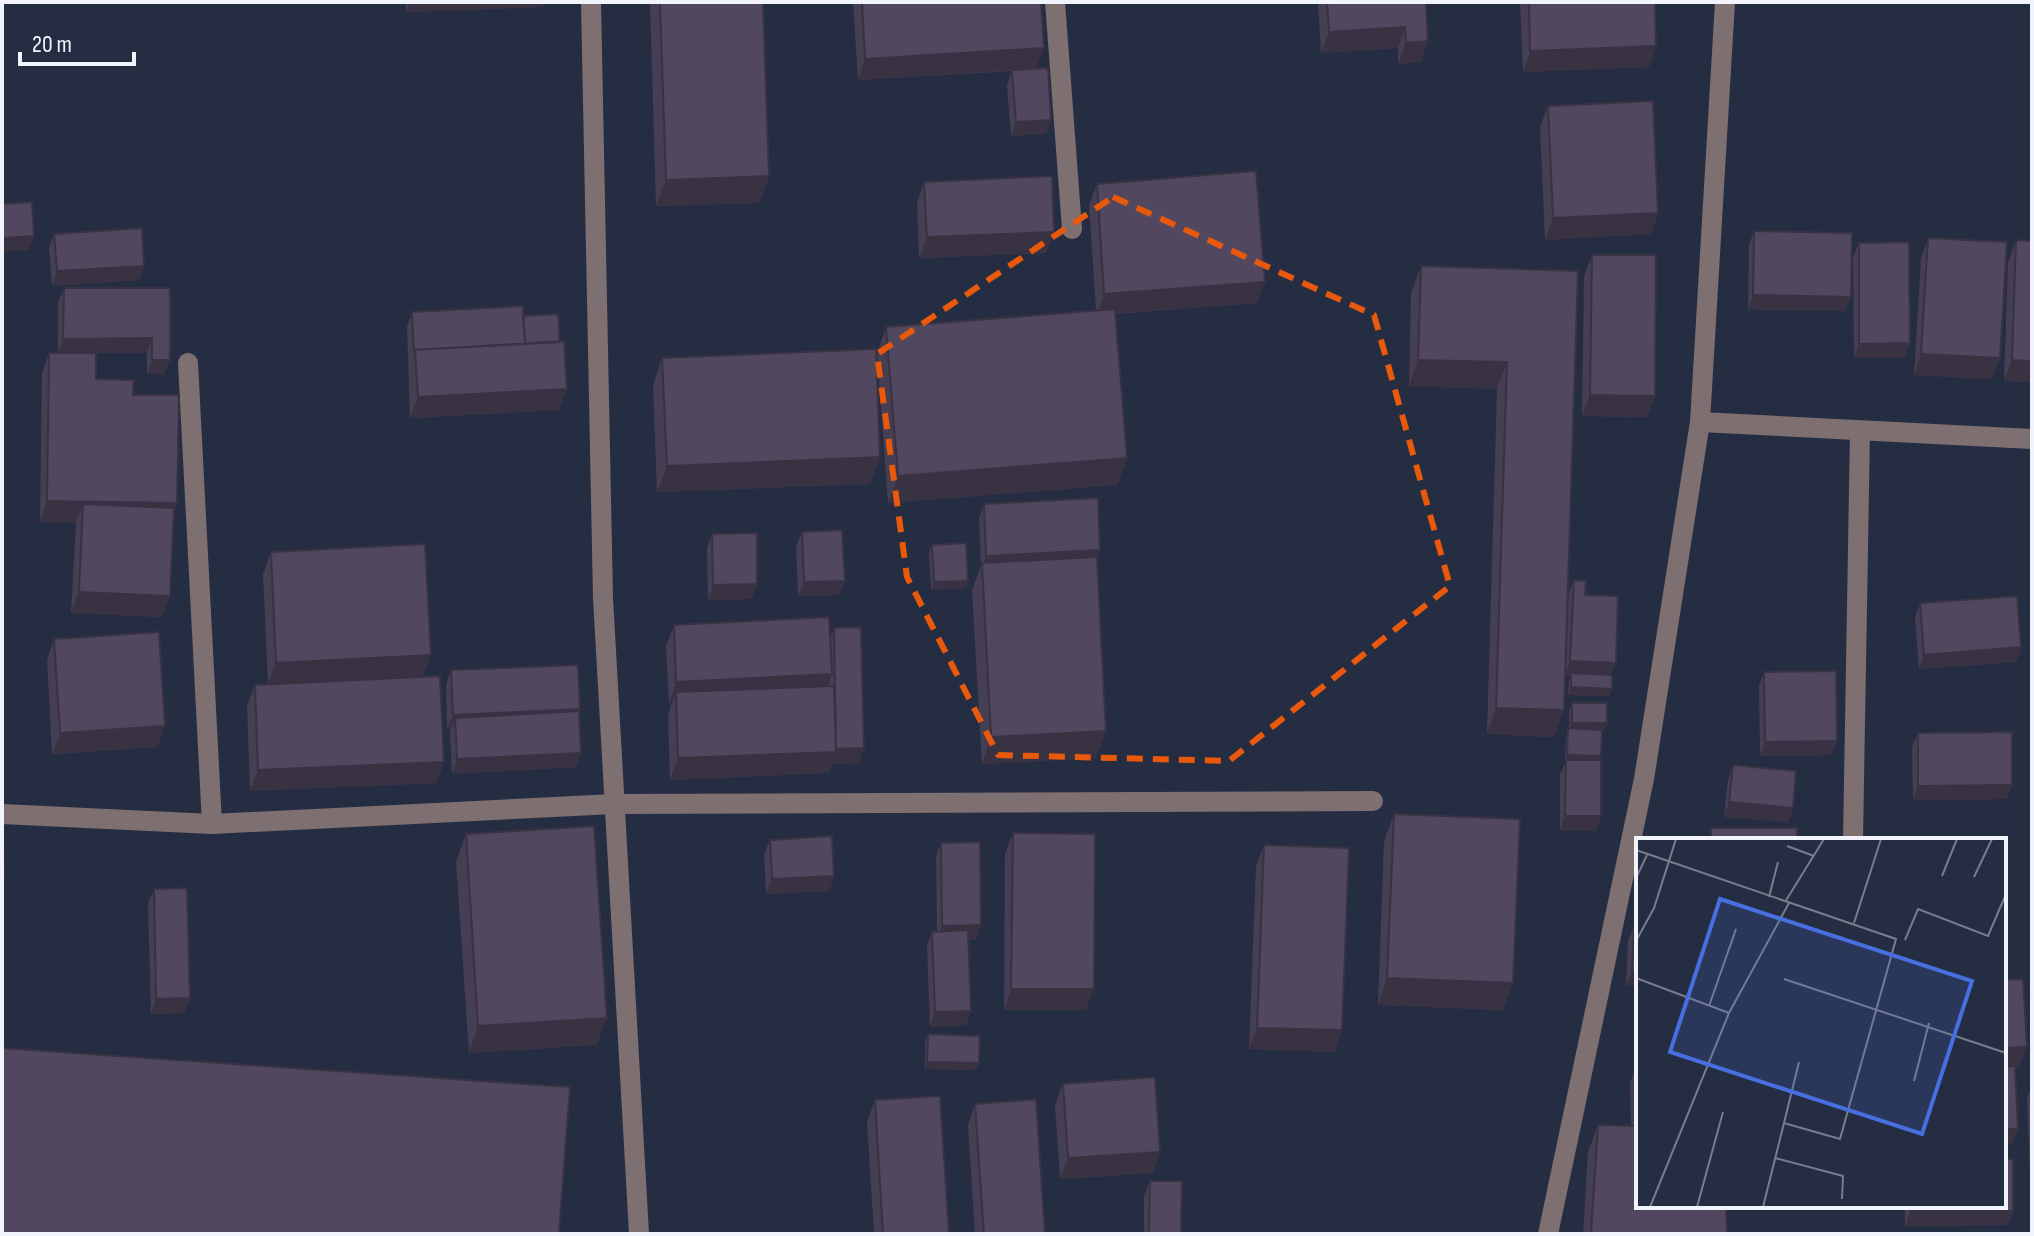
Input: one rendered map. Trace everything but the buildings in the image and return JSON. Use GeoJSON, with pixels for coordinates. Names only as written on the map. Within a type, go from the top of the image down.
{"type":"FeatureCollection","features":[{"type":"Feature","properties":{"kind":"street"},"geometry":{"type":"LineString","coordinates":[[591,2],[603,598],[639,1234]]}},
{"type":"Feature","properties":{"kind":"street"},"geometry":{"type":"LineString","coordinates":[[1055,2],[1072,229]]}},
{"type":"Feature","properties":{"kind":"street"},"geometry":{"type":"LineString","coordinates":[[1548,1234],[1644,779],[1700,422],[1725,2]]}},
{"type":"Feature","properties":{"kind":"street"},"geometry":{"type":"LineString","coordinates":[[188,363],[212,824]]}},
{"type":"Feature","properties":{"kind":"street"},"geometry":{"type":"LineString","coordinates":[[1700,422],[2032,439]]}},
{"type":"Feature","properties":{"kind":"street"},"geometry":{"type":"LineString","coordinates":[[1853,838],[1860,431]]}},
{"type":"Feature","properties":{"kind":"street"},"geometry":{"type":"LineString","coordinates":[[2,814],[212,824],[614,804],[1373,801]]}},
{"type":"Feature","properties":{"kind":"highlighted area"},"geometry":{"type":"Polygon","coordinates":[[[1113,197],[1374,315],[1450,586],[1229,761],[998,755],[907,577],[877,354],[1113,197]]]}}]}
